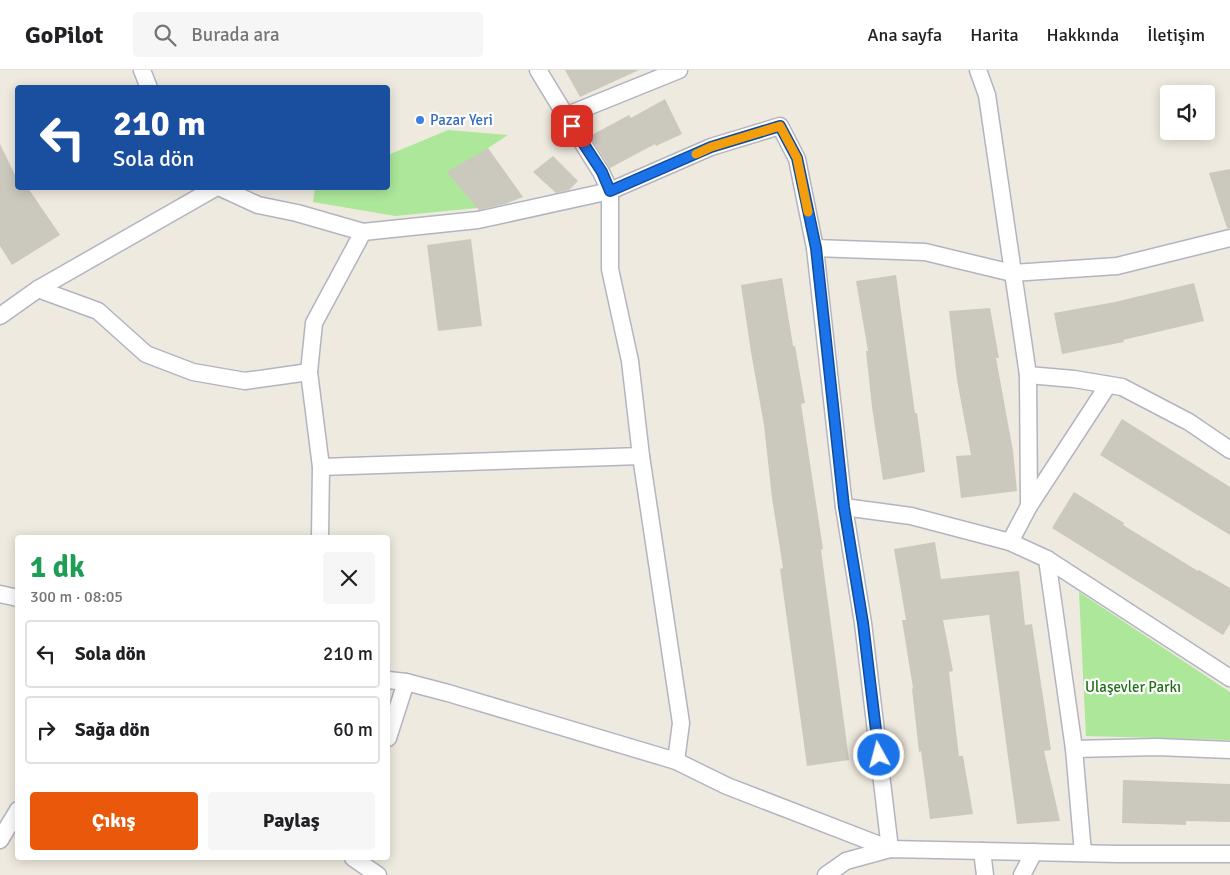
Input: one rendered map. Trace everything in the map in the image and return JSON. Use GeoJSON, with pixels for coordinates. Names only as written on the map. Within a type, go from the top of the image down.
{"type":"FeatureCollection","features":[{"type":"Feature","properties":{"kind":"street"},"geometry":{"type":"LineString","coordinates":[[142,70],[148,85]]}},
{"type":"Feature","properties":{"kind":"street"},"geometry":{"type":"LineString","coordinates":[[538,70],[602,172],[610,191],[610,269],[630,361],[641,456],[681,722],[676,761]]}},
{"type":"Feature","properties":{"kind":"street"},"geometry":{"type":"LineString","coordinates":[[566,116],[679,70]]}},
{"type":"Feature","properties":{"kind":"street"},"geometry":{"type":"LineString","coordinates":[[978,70],[987,95],[1028,375],[1029,506]]}},
{"type":"Feature","properties":{"kind":"street"},"geometry":{"type":"LineString","coordinates":[[225,190],[258,205],[363,232],[478,220],[610,191],[711,147],[780,126],[797,158],[816,248],[844,507],[863,623],[890,849]]}},
{"type":"Feature","properties":{"kind":"street"},"geometry":{"type":"LineString","coordinates":[[0,316],[38,289],[211,190]]}},
{"type":"Feature","properties":{"kind":"street"},"geometry":{"type":"LineString","coordinates":[[320,535],[321,467],[309,372],[314,323],[363,232]]}},
{"type":"Feature","properties":{"kind":"street"},"geometry":{"type":"LineString","coordinates":[[816,248],[925,252],[1012,273],[1117,266],[1230,238]]}},
{"type":"Feature","properties":{"kind":"street"},"geometry":{"type":"LineString","coordinates":[[38,289],[98,311],[146,354],[193,372],[245,381],[309,372]]}},
{"type":"Feature","properties":{"kind":"street"},"geometry":{"type":"LineString","coordinates":[[1028,375],[1074,379],[1122,387],[1189,422],[1230,450]]}},
{"type":"Feature","properties":{"kind":"street"},"geometry":{"type":"LineString","coordinates":[[1010,542],[1029,506],[1108,385]]}},
{"type":"Feature","properties":{"kind":"street"},"geometry":{"type":"LineString","coordinates":[[321,467],[641,456]]}},
{"type":"Feature","properties":{"kind":"street"},"geometry":{"type":"LineString","coordinates":[[844,507],[911,516],[1010,542],[1047,559],[1230,678]]}},
{"type":"Feature","properties":{"kind":"street"},"geometry":{"type":"LineString","coordinates":[[1047,559],[1074,749],[1082,853]]}},
{"type":"Feature","properties":{"kind":"street"},"geometry":{"type":"LineString","coordinates":[[0,594],[15,597]]}},
{"type":"Feature","properties":{"kind":"street"},"geometry":{"type":"LineString","coordinates":[[390,680],[406,682],[676,761],[727,786],[890,849]]}},
{"type":"Feature","properties":{"kind":"street"},"geometry":{"type":"LineString","coordinates":[[390,732],[406,682]]}},
{"type":"Feature","properties":{"kind":"street"},"geometry":{"type":"LineString","coordinates":[[1074,749],[1157,747],[1230,750]]}},
{"type":"Feature","properties":{"kind":"street"},"geometry":{"type":"LineString","coordinates":[[0,840],[15,815]]}},
{"type":"Feature","properties":{"kind":"street"},"geometry":{"type":"LineString","coordinates":[[826,875],[846,861],[890,849],[1230,854]]}},
{"type":"Feature","properties":{"kind":"street"},"geometry":{"type":"LineString","coordinates":[[982,851],[985,875]]}},
{"type":"Feature","properties":{"kind":"street"},"geometry":{"type":"LineString","coordinates":[[1022,875],[1034,852]]}},
{"type":"Feature","properties":{"kind":"street"},"geometry":{"type":"LineString","coordinates":[[356,860],[378,875]]}},
{"type":"Feature","properties":{"kind":"green space"},"geometry":{"type":"Polygon","coordinates":[[[448,130],[508,135],[488,148],[477,208],[395,216],[313,202],[315,190],[390,190],[390,154],[448,130]]]}},
{"type":"Feature","properties":{"kind":"green space","name":"Ulaşevler Parkı"},"geometry":{"type":"Polygon","coordinates":[[[1079,592],[1230,692],[1230,740],[1086,736],[1079,592]]]}},
{"type":"Feature","properties":{"kind":"building"},"geometry":{"type":"Polygon","coordinates":[[[565,70],[639,70],[580,97],[565,70]]]}},
{"type":"Feature","properties":{"kind":"building"},"geometry":{"type":"Polygon","coordinates":[[[665,99],[682,134],[656,146],[655,144],[610,168],[590,136],[629,115],[631,118],[665,99]]]}},
{"type":"Feature","properties":{"kind":"building"},"geometry":{"type":"Polygon","coordinates":[[[0,144],[15,175],[15,190],[29,190],[60,235],[12,265],[0,246],[0,144]]]}},
{"type":"Feature","properties":{"kind":"building"},"geometry":{"type":"Polygon","coordinates":[[[488,148],[523,197],[505,204],[479,210],[447,172],[488,148]]]}},
{"type":"Feature","properties":{"kind":"building"},"geometry":{"type":"Polygon","coordinates":[[[553,156],[578,181],[569,190],[556,193],[533,172],[553,156]]]}},
{"type":"Feature","properties":{"kind":"building"},"geometry":{"type":"Polygon","coordinates":[[[1230,169],[1230,228],[1227,228],[1209,173],[1230,169]]]}},
{"type":"Feature","properties":{"kind":"building"},"geometry":{"type":"Polygon","coordinates":[[[471,239],[482,326],[438,331],[427,245],[471,239]]]}},
{"type":"Feature","properties":{"kind":"building"},"geometry":{"type":"Polygon","coordinates":[[[896,275],[925,472],[883,480],[872,407],[866,351],[868,351],[856,281],[896,275]]]}},
{"type":"Feature","properties":{"kind":"building"},"geometry":{"type":"Polygon","coordinates":[[[782,278],[805,403],[801,404],[823,549],[821,550],[849,760],[807,766],[780,569],[783,568],[772,498],[764,425],[741,285],[782,278]]]}},
{"type":"Feature","properties":{"kind":"building"},"geometry":{"type":"Polygon","coordinates":[[[1194,283],[1204,321],[1123,340],[1124,342],[1062,354],[1054,313],[1115,302],[1194,283]]]}},
{"type":"Feature","properties":{"kind":"building"},"geometry":{"type":"Polygon","coordinates":[[[990,308],[999,358],[996,358],[1013,451],[1017,491],[961,498],[956,456],[971,455],[957,380],[949,311],[990,308]]]}},
{"type":"Feature","properties":{"kind":"building"},"geometry":{"type":"Polygon","coordinates":[[[1122,419],[1230,487],[1230,535],[1100,455],[1122,419]]]}},
{"type":"Feature","properties":{"kind":"building"},"geometry":{"type":"Polygon","coordinates":[[[1074,492],[1124,523],[1123,525],[1198,571],[1230,588],[1230,624],[1223,635],[1052,528],[1074,492]]]}},
{"type":"Feature","properties":{"kind":"building"},"geometry":{"type":"Polygon","coordinates":[[[935,542],[941,579],[1019,571],[1025,625],[1032,624],[1051,750],[1044,751],[1060,821],[1017,824],[989,615],[943,620],[953,671],[949,672],[959,756],[963,756],[973,814],[930,819],[921,751],[919,752],[913,688],[902,620],[906,620],[894,549],[935,542]]]}},
{"type":"Feature","properties":{"kind":"building"},"geometry":{"type":"Polygon","coordinates":[[[1123,780],[1230,784],[1230,822],[1186,821],[1186,825],[1122,823],[1123,780]]]}},
{"type":"Feature","properties":{"kind":"slow traffic"},"geometry":{"type":"LineString","coordinates":[[696,154],[711,147],[780,126],[797,158],[808,212]]}},
{"type":"Feature","properties":{"kind":"place","name":"Pazar Yeri"},"geometry":{"type":"Point","coordinates":[420,120]}},
{"type":"Feature","properties":{"kind":"route"},"geometry":{"type":"LineString","coordinates":[[572,126],[602,172],[610,191],[711,147],[780,126],[797,158],[816,248],[844,507],[863,623],[879,755]]}}]}
